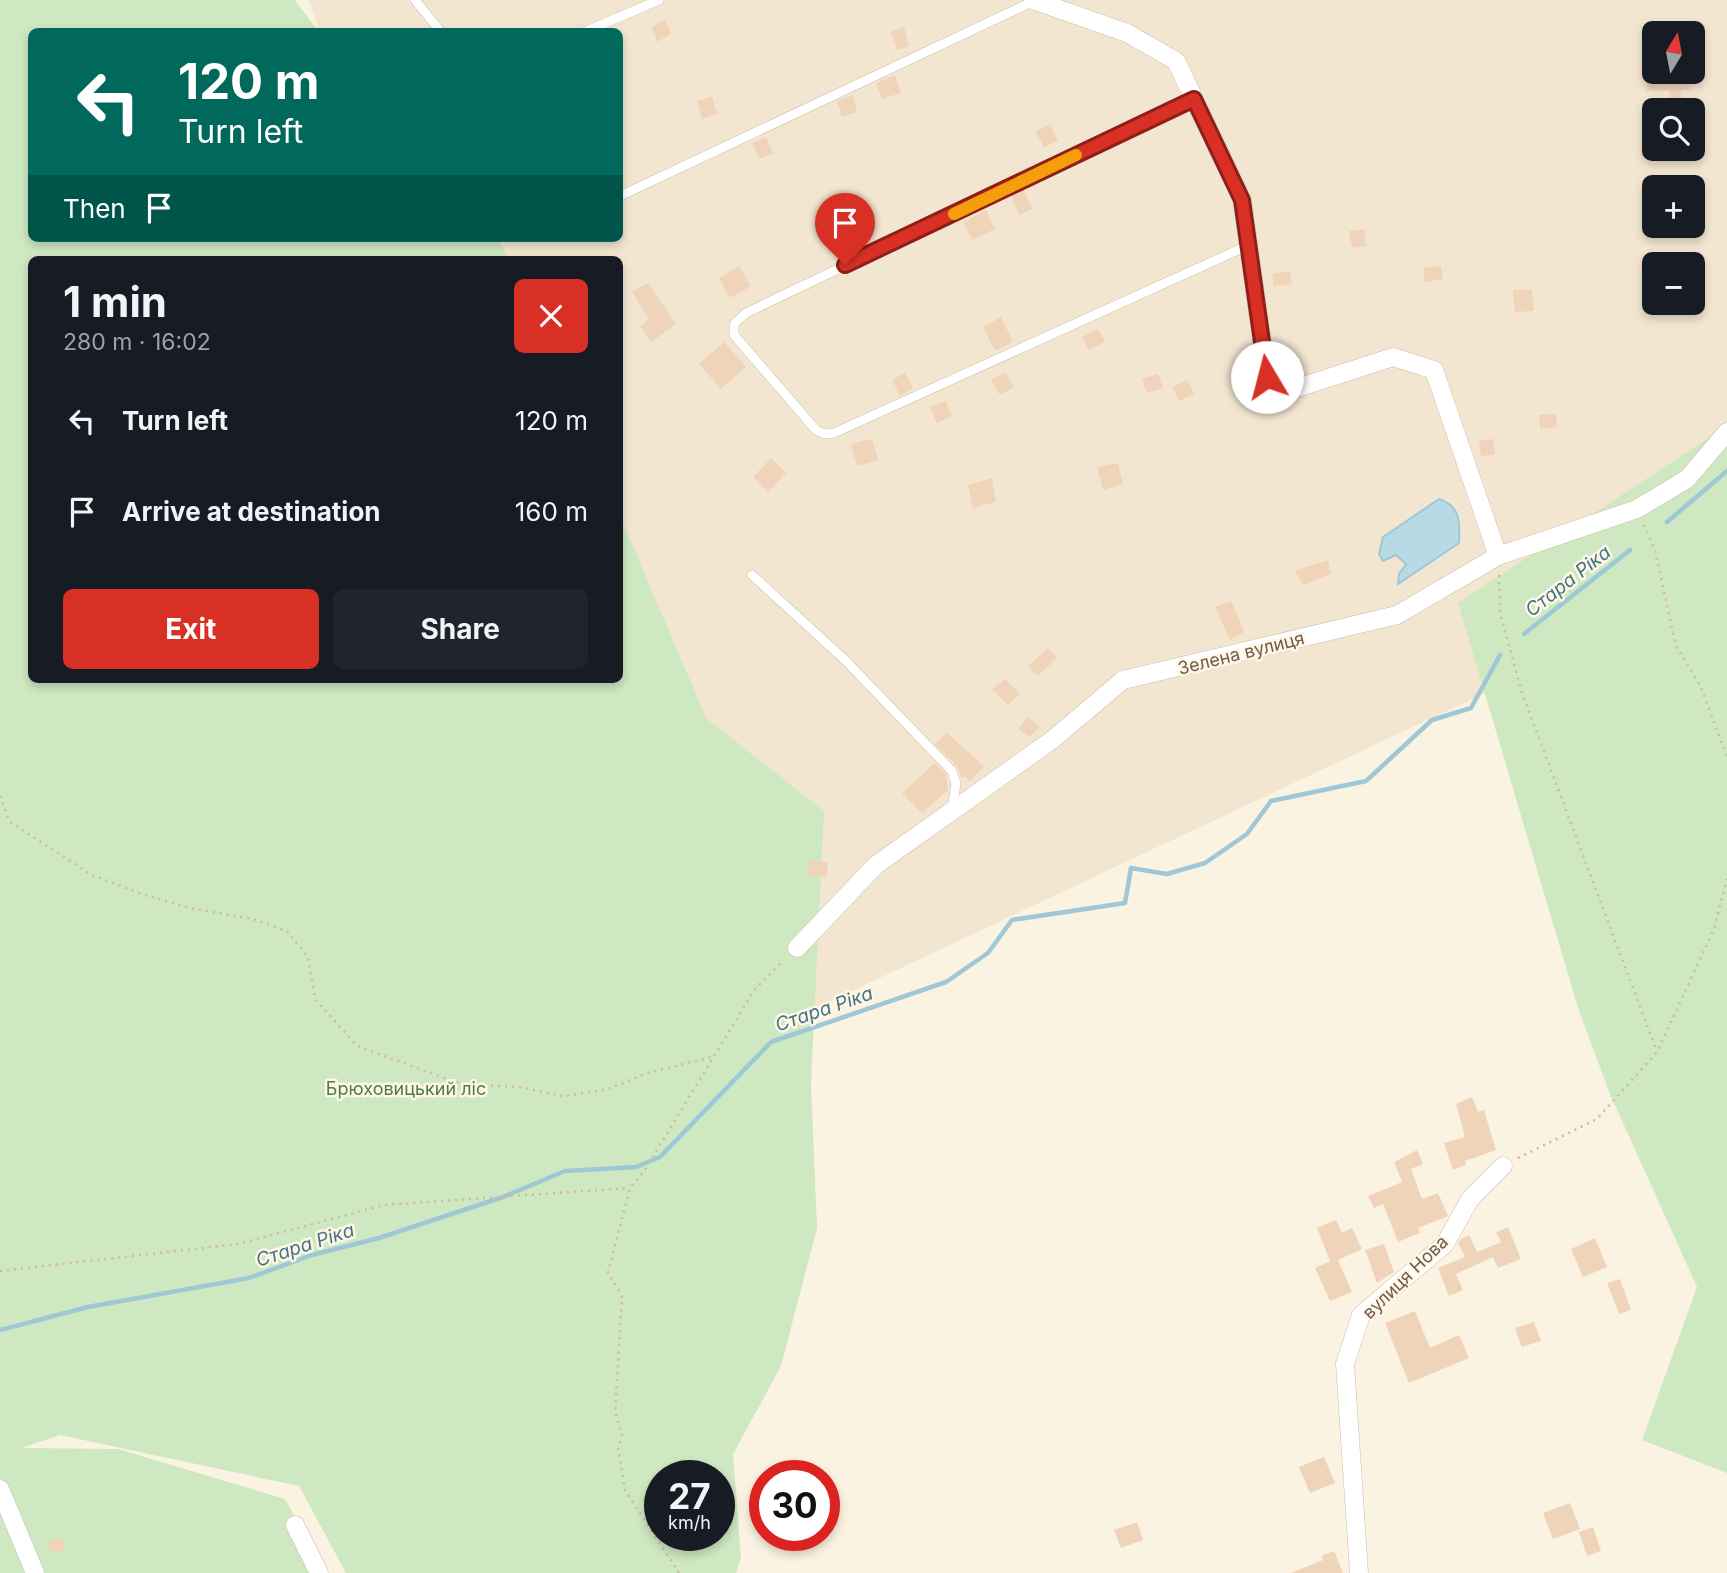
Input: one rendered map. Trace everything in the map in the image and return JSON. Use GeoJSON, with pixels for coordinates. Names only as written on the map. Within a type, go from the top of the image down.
{"type":"FeatureCollection","features":[{"type":"Feature","properties":{"kind":"street"},"geometry":{"type":"LineString","coordinates":[[1033,0],[1127,33],[1176,61],[1242,200],[1267,377],[1275,387],[1288,391],[1393,357],[1434,370],[1498,556]]}},
{"type":"Feature","properties":{"kind":"street","name":"Зелена вулиця"},"geometry":{"type":"LineString","coordinates":[[797,948],[876,865],[1052,740],[1123,680],[1396,615],[1498,556],[1637,509],[1687,479],[1727,432]]}},
{"type":"Feature","properties":{"kind":"street","name":"вулиця Нова"},"geometry":{"type":"LineString","coordinates":[[1359,1573],[1345,1364],[1361,1315],[1445,1244],[1470,1199],[1503,1166]]}},
{"type":"Feature","properties":{"kind":"street"},"geometry":{"type":"LineString","coordinates":[[0,1489],[35,1573]]}},
{"type":"Feature","properties":{"kind":"street"},"geometry":{"type":"LineString","coordinates":[[295,1525],[319,1573]]}},
{"type":"Feature","properties":{"kind":"lane"},"geometry":{"type":"LineString","coordinates":[[415,0],[439,28]]}},
{"type":"Feature","properties":{"kind":"lane"},"geometry":{"type":"LineString","coordinates":[[593,28],[659,0]]}},
{"type":"Feature","properties":{"kind":"lane"},"geometry":{"type":"LineString","coordinates":[[623,194],[1033,0]]}},
{"type":"Feature","properties":{"kind":"lane"},"geometry":{"type":"LineString","coordinates":[[1194,99],[746,313],[734,324],[734,335],[816,430],[824,434],[834,433],[1249,245]]}},
{"type":"Feature","properties":{"kind":"lane"},"geometry":{"type":"LineString","coordinates":[[752,575],[845,660],[952,771],[956,783],[953,810]]}},
{"type":"Feature","properties":{"kind":"path"},"geometry":{"type":"LineString","coordinates":[[1637,509],[1655,550],[1676,646],[1700,685],[1727,757]]}},
{"type":"Feature","properties":{"kind":"path"},"geometry":{"type":"LineString","coordinates":[[1498,556],[1500,613],[1522,693],[1657,1052]]}},
{"type":"Feature","properties":{"kind":"path"},"geometry":{"type":"LineString","coordinates":[[0,796],[10,822],[92,874],[142,894],[190,908],[253,919],[287,931],[308,957],[315,999],[357,1046],[461,1084],[519,1087],[563,1096],[607,1090],[647,1073],[712,1057]]}},
{"type":"Feature","properties":{"kind":"path"},"geometry":{"type":"LineString","coordinates":[[1503,1166],[1597,1119],[1657,1052],[1714,929],[1727,879]]}},
{"type":"Feature","properties":{"kind":"path"},"geometry":{"type":"LineString","coordinates":[[679,1573],[625,1490],[618,1448],[622,1435],[615,1412],[621,1348],[622,1296],[608,1272],[629,1188],[644,1171],[755,989],[797,948]]}},
{"type":"Feature","properties":{"kind":"path"},"geometry":{"type":"LineString","coordinates":[[0,1271],[238,1244],[384,1205],[629,1188]]}},
{"type":"Feature","properties":{"kind":"shaded area"},"geometry":{"type":"Polygon","coordinates":[[[308,0],[1727,0],[1727,579],[712,1057],[621,683],[623,256],[406,256],[401,242],[623,242],[623,28],[319,28],[308,0]]]}},
{"type":"Feature","properties":{"kind":"green space","name":"Брюховицький ліс"},"geometry":{"type":"Polygon","coordinates":[[[0,0],[295,0],[316,28],[28,28],[28,242],[500,242],[507,256],[28,256],[28,683],[623,683],[623,523],[706,718],[824,811],[811,1084],[817,1228],[781,1366],[733,1454],[733,1460],[644,1460],[644,1551],[735,1551],[735,1480],[741,1558],[736,1573],[346,1573],[299,1486],[60,1435],[21,1448],[118,1449],[285,1499],[326,1573],[0,1573],[0,0]]]}},
{"type":"Feature","properties":{"kind":"green space"},"geometry":{"type":"Polygon","coordinates":[[[1716,433],[1727,442],[1727,1473],[1642,1440],[1697,1287],[1610,1094],[1578,1008],[1458,603],[1716,433]]]}},
{"type":"Feature","properties":{"kind":"water"},"geometry":{"type":"Polygon","coordinates":[[[1439,499],[1452,506],[1458,516],[1459,543],[1398,584],[1399,574],[1406,564],[1396,555],[1383,561],[1379,554],[1383,537],[1439,499]]]}},
{"type":"Feature","properties":{"kind":"building"},"geometry":{"type":"Polygon","coordinates":[[[665,19],[671,34],[657,42],[652,27],[665,19]]]}},
{"type":"Feature","properties":{"kind":"building"},"geometry":{"type":"Polygon","coordinates":[[[904,27],[909,46],[897,50],[891,32],[904,27]]]}},
{"type":"Feature","properties":{"kind":"building"},"geometry":{"type":"Polygon","coordinates":[[[895,75],[901,93],[882,99],[876,83],[895,75]]]}},
{"type":"Feature","properties":{"kind":"building"},"geometry":{"type":"Polygon","coordinates":[[[1646,84],[1690,84],[1690,90],[1680,90],[1682,98],[1670,98],[1670,90],[1647,91],[1646,84]]]}},
{"type":"Feature","properties":{"kind":"building"},"geometry":{"type":"Polygon","coordinates":[[[853,95],[857,112],[842,117],[837,101],[853,95]]]}},
{"type":"Feature","properties":{"kind":"building"},"geometry":{"type":"Polygon","coordinates":[[[712,96],[717,114],[702,119],[697,101],[712,96]]]}},
{"type":"Feature","properties":{"kind":"building"},"geometry":{"type":"Polygon","coordinates":[[[1050,124],[1058,141],[1044,147],[1035,131],[1050,124]]]}},
{"type":"Feature","properties":{"kind":"building"},"geometry":{"type":"Polygon","coordinates":[[[766,137],[773,154],[759,159],[752,143],[766,137]]]}},
{"type":"Feature","properties":{"kind":"building"},"geometry":{"type":"Polygon","coordinates":[[[1023,188],[1032,209],[1019,215],[1011,194],[1023,188]]]}},
{"type":"Feature","properties":{"kind":"building"},"geometry":{"type":"Polygon","coordinates":[[[986,210],[995,229],[972,240],[963,222],[986,210]]]}},
{"type":"Feature","properties":{"kind":"building"},"geometry":{"type":"Polygon","coordinates":[[[1364,229],[1366,246],[1352,248],[1349,231],[1364,229]]]}},
{"type":"Feature","properties":{"kind":"building"},"geometry":{"type":"Polygon","coordinates":[[[739,266],[751,286],[730,298],[719,278],[739,266]]]}},
{"type":"Feature","properties":{"kind":"building"},"geometry":{"type":"Polygon","coordinates":[[[1441,266],[1443,279],[1425,282],[1423,268],[1441,266]]]}},
{"type":"Feature","properties":{"kind":"building"},"geometry":{"type":"Polygon","coordinates":[[[1290,271],[1292,284],[1274,286],[1272,274],[1290,271]]]}},
{"type":"Feature","properties":{"kind":"building"},"geometry":{"type":"Polygon","coordinates":[[[648,283],[676,324],[651,342],[640,326],[649,319],[632,292],[648,283]]]}},
{"type":"Feature","properties":{"kind":"building"},"geometry":{"type":"Polygon","coordinates":[[[1532,289],[1534,311],[1515,312],[1513,290],[1532,289]]]}},
{"type":"Feature","properties":{"kind":"building"},"geometry":{"type":"Polygon","coordinates":[[[1001,317],[1013,342],[995,351],[983,327],[1001,317]]]}},
{"type":"Feature","properties":{"kind":"building"},"geometry":{"type":"Polygon","coordinates":[[[1098,329],[1105,342],[1089,350],[1082,337],[1098,329]]]}},
{"type":"Feature","properties":{"kind":"building"},"geometry":{"type":"Polygon","coordinates":[[[724,342],[746,367],[721,389],[699,364],[724,342]]]}},
{"type":"Feature","properties":{"kind":"building"},"geometry":{"type":"Polygon","coordinates":[[[905,372],[913,388],[899,396],[893,380],[905,372]]]}},
{"type":"Feature","properties":{"kind":"building"},"geometry":{"type":"Polygon","coordinates":[[[1006,372],[1014,387],[1000,395],[991,380],[1006,372]]]}},
{"type":"Feature","properties":{"kind":"building"},"geometry":{"type":"Polygon","coordinates":[[[1158,374],[1163,388],[1147,393],[1142,379],[1158,374]]]}},
{"type":"Feature","properties":{"kind":"building"},"geometry":{"type":"Polygon","coordinates":[[[1187,380],[1194,394],[1179,401],[1172,387],[1187,380]]]}},
{"type":"Feature","properties":{"kind":"building"},"geometry":{"type":"Polygon","coordinates":[[[946,401],[952,416],[937,423],[930,407],[946,401]]]}},
{"type":"Feature","properties":{"kind":"building"},"geometry":{"type":"Polygon","coordinates":[[[1556,414],[1557,427],[1540,429],[1539,415],[1556,414]]]}},
{"type":"Feature","properties":{"kind":"building"},"geometry":{"type":"Polygon","coordinates":[[[872,439],[878,460],[857,466],[851,444],[872,439]]]}},
{"type":"Feature","properties":{"kind":"building"},"geometry":{"type":"Polygon","coordinates":[[[1493,439],[1495,455],[1481,456],[1479,441],[1493,439]]]}},
{"type":"Feature","properties":{"kind":"building"},"geometry":{"type":"Polygon","coordinates":[[[771,458],[786,473],[768,492],[753,477],[771,458]]]}},
{"type":"Feature","properties":{"kind":"building"},"geometry":{"type":"Polygon","coordinates":[[[1118,463],[1123,484],[1103,490],[1097,467],[1118,463]]]}},
{"type":"Feature","properties":{"kind":"building"},"geometry":{"type":"Polygon","coordinates":[[[992,478],[996,502],[973,508],[968,485],[992,478]]]}},
{"type":"Feature","properties":{"kind":"building"},"geometry":{"type":"Polygon","coordinates":[[[1328,560],[1331,574],[1303,585],[1295,571],[1328,560]]]}},
{"type":"Feature","properties":{"kind":"building"},"geometry":{"type":"Polygon","coordinates":[[[1231,601],[1244,632],[1230,640],[1215,607],[1231,601]]]}},
{"type":"Feature","properties":{"kind":"building"},"geometry":{"type":"Polygon","coordinates":[[[1048,648],[1057,658],[1038,676],[1028,666],[1048,648]]]}},
{"type":"Feature","properties":{"kind":"building"},"geometry":{"type":"Polygon","coordinates":[[[1005,679],[1020,694],[1008,705],[992,690],[1005,679]]]}},
{"type":"Feature","properties":{"kind":"building"},"geometry":{"type":"Polygon","coordinates":[[[1028,717],[1040,726],[1030,737],[1018,729],[1028,717]]]}},
{"type":"Feature","properties":{"kind":"building"},"geometry":{"type":"Polygon","coordinates":[[[947,733],[984,766],[970,781],[964,776],[962,778],[957,766],[935,744],[947,733]]]}},
{"type":"Feature","properties":{"kind":"building"},"geometry":{"type":"Polygon","coordinates":[[[935,763],[946,775],[948,790],[922,813],[902,793],[935,763]]]}},
{"type":"Feature","properties":{"kind":"building"},"geometry":{"type":"Polygon","coordinates":[[[809,861],[828,862],[827,877],[807,876],[809,861]]]}},
{"type":"Feature","properties":{"kind":"building"},"geometry":{"type":"Polygon","coordinates":[[[1472,1097],[1478,1112],[1484,1110],[1496,1150],[1465,1161],[1466,1165],[1453,1170],[1444,1143],[1465,1137],[1456,1104],[1472,1097]]]}},
{"type":"Feature","properties":{"kind":"building"},"geometry":{"type":"Polygon","coordinates":[[[1417,1150],[1423,1164],[1411,1169],[1422,1199],[1438,1193],[1448,1216],[1418,1228],[1420,1233],[1398,1242],[1383,1204],[1374,1208],[1368,1196],[1402,1182],[1394,1162],[1417,1150]]]}},
{"type":"Feature","properties":{"kind":"building"},"geometry":{"type":"Polygon","coordinates":[[[1336,1220],[1342,1233],[1352,1228],[1362,1249],[1338,1260],[1352,1292],[1330,1301],[1315,1268],[1330,1261],[1317,1228],[1336,1220]]]}},
{"type":"Feature","properties":{"kind":"building"},"geometry":{"type":"Polygon","coordinates":[[[1508,1227],[1521,1259],[1498,1268],[1493,1257],[1456,1274],[1463,1290],[1449,1296],[1438,1268],[1465,1257],[1458,1243],[1461,1239],[1469,1235],[1477,1252],[1501,1242],[1496,1232],[1508,1227]]]}},
{"type":"Feature","properties":{"kind":"building"},"geometry":{"type":"Polygon","coordinates":[[[1595,1238],[1607,1267],[1583,1277],[1571,1249],[1595,1238]]]}},
{"type":"Feature","properties":{"kind":"building"},"geometry":{"type":"Polygon","coordinates":[[[1384,1244],[1394,1272],[1377,1283],[1365,1250],[1384,1244]]]}},
{"type":"Feature","properties":{"kind":"building"},"geometry":{"type":"Polygon","coordinates":[[[1620,1279],[1631,1310],[1619,1314],[1607,1283],[1620,1279]]]}},
{"type":"Feature","properties":{"kind":"building"},"geometry":{"type":"Polygon","coordinates":[[[1415,1311],[1430,1348],[1459,1335],[1469,1358],[1409,1383],[1385,1323],[1415,1311]]]}},
{"type":"Feature","properties":{"kind":"building"},"geometry":{"type":"Polygon","coordinates":[[[1534,1322],[1541,1341],[1522,1347],[1515,1328],[1534,1322]]]}},
{"type":"Feature","properties":{"kind":"building"},"geometry":{"type":"Polygon","coordinates":[[[1324,1457],[1335,1483],[1310,1493],[1299,1467],[1324,1457]]]}},
{"type":"Feature","properties":{"kind":"building"},"geometry":{"type":"Polygon","coordinates":[[[1570,1503],[1580,1529],[1553,1539],[1543,1513],[1570,1503]]]}},
{"type":"Feature","properties":{"kind":"building"},"geometry":{"type":"Polygon","coordinates":[[[1137,1522],[1143,1540],[1121,1548],[1114,1530],[1137,1522]]]}},
{"type":"Feature","properties":{"kind":"building"},"geometry":{"type":"Polygon","coordinates":[[[1593,1527],[1601,1551],[1587,1556],[1579,1532],[1593,1527]]]}},
{"type":"Feature","properties":{"kind":"building"},"geometry":{"type":"Polygon","coordinates":[[[62,1537],[66,1549],[52,1554],[47,1543],[62,1537]]]}},
{"type":"Feature","properties":{"kind":"building"},"geometry":{"type":"Polygon","coordinates":[[[1334,1551],[1343,1573],[1291,1573],[1323,1560],[1321,1556],[1334,1551]]]}},
{"type":"Feature","properties":{"kind":"waterway","name":"Стара Ріка"},"geometry":{"type":"LineString","coordinates":[[1667,522],[1727,471]]}},
{"type":"Feature","properties":{"kind":"waterway","name":"Стара Ріка"},"geometry":{"type":"LineString","coordinates":[[1524,634],[1630,550]]}},
{"type":"Feature","properties":{"kind":"waterway","name":"Стара Ріка"},"geometry":{"type":"LineString","coordinates":[[0,1330],[88,1307],[249,1278],[312,1255],[379,1238],[503,1197],[565,1171],[636,1167],[660,1157],[771,1042],[946,982],[988,953],[1012,920],[1125,903],[1131,868],[1167,874],[1205,863],[1247,834],[1271,801],[1366,781],[1432,720],[1471,708],[1500,655]]}},
{"type":"Feature","properties":{"kind":"slow traffic"},"geometry":{"type":"LineString","coordinates":[[954,214],[1076,155]]}},
{"type":"Feature","properties":{"kind":"route"},"geometry":{"type":"LineString","coordinates":[[845,265],[1194,99],[1242,200],[1267,377]]}}]}
